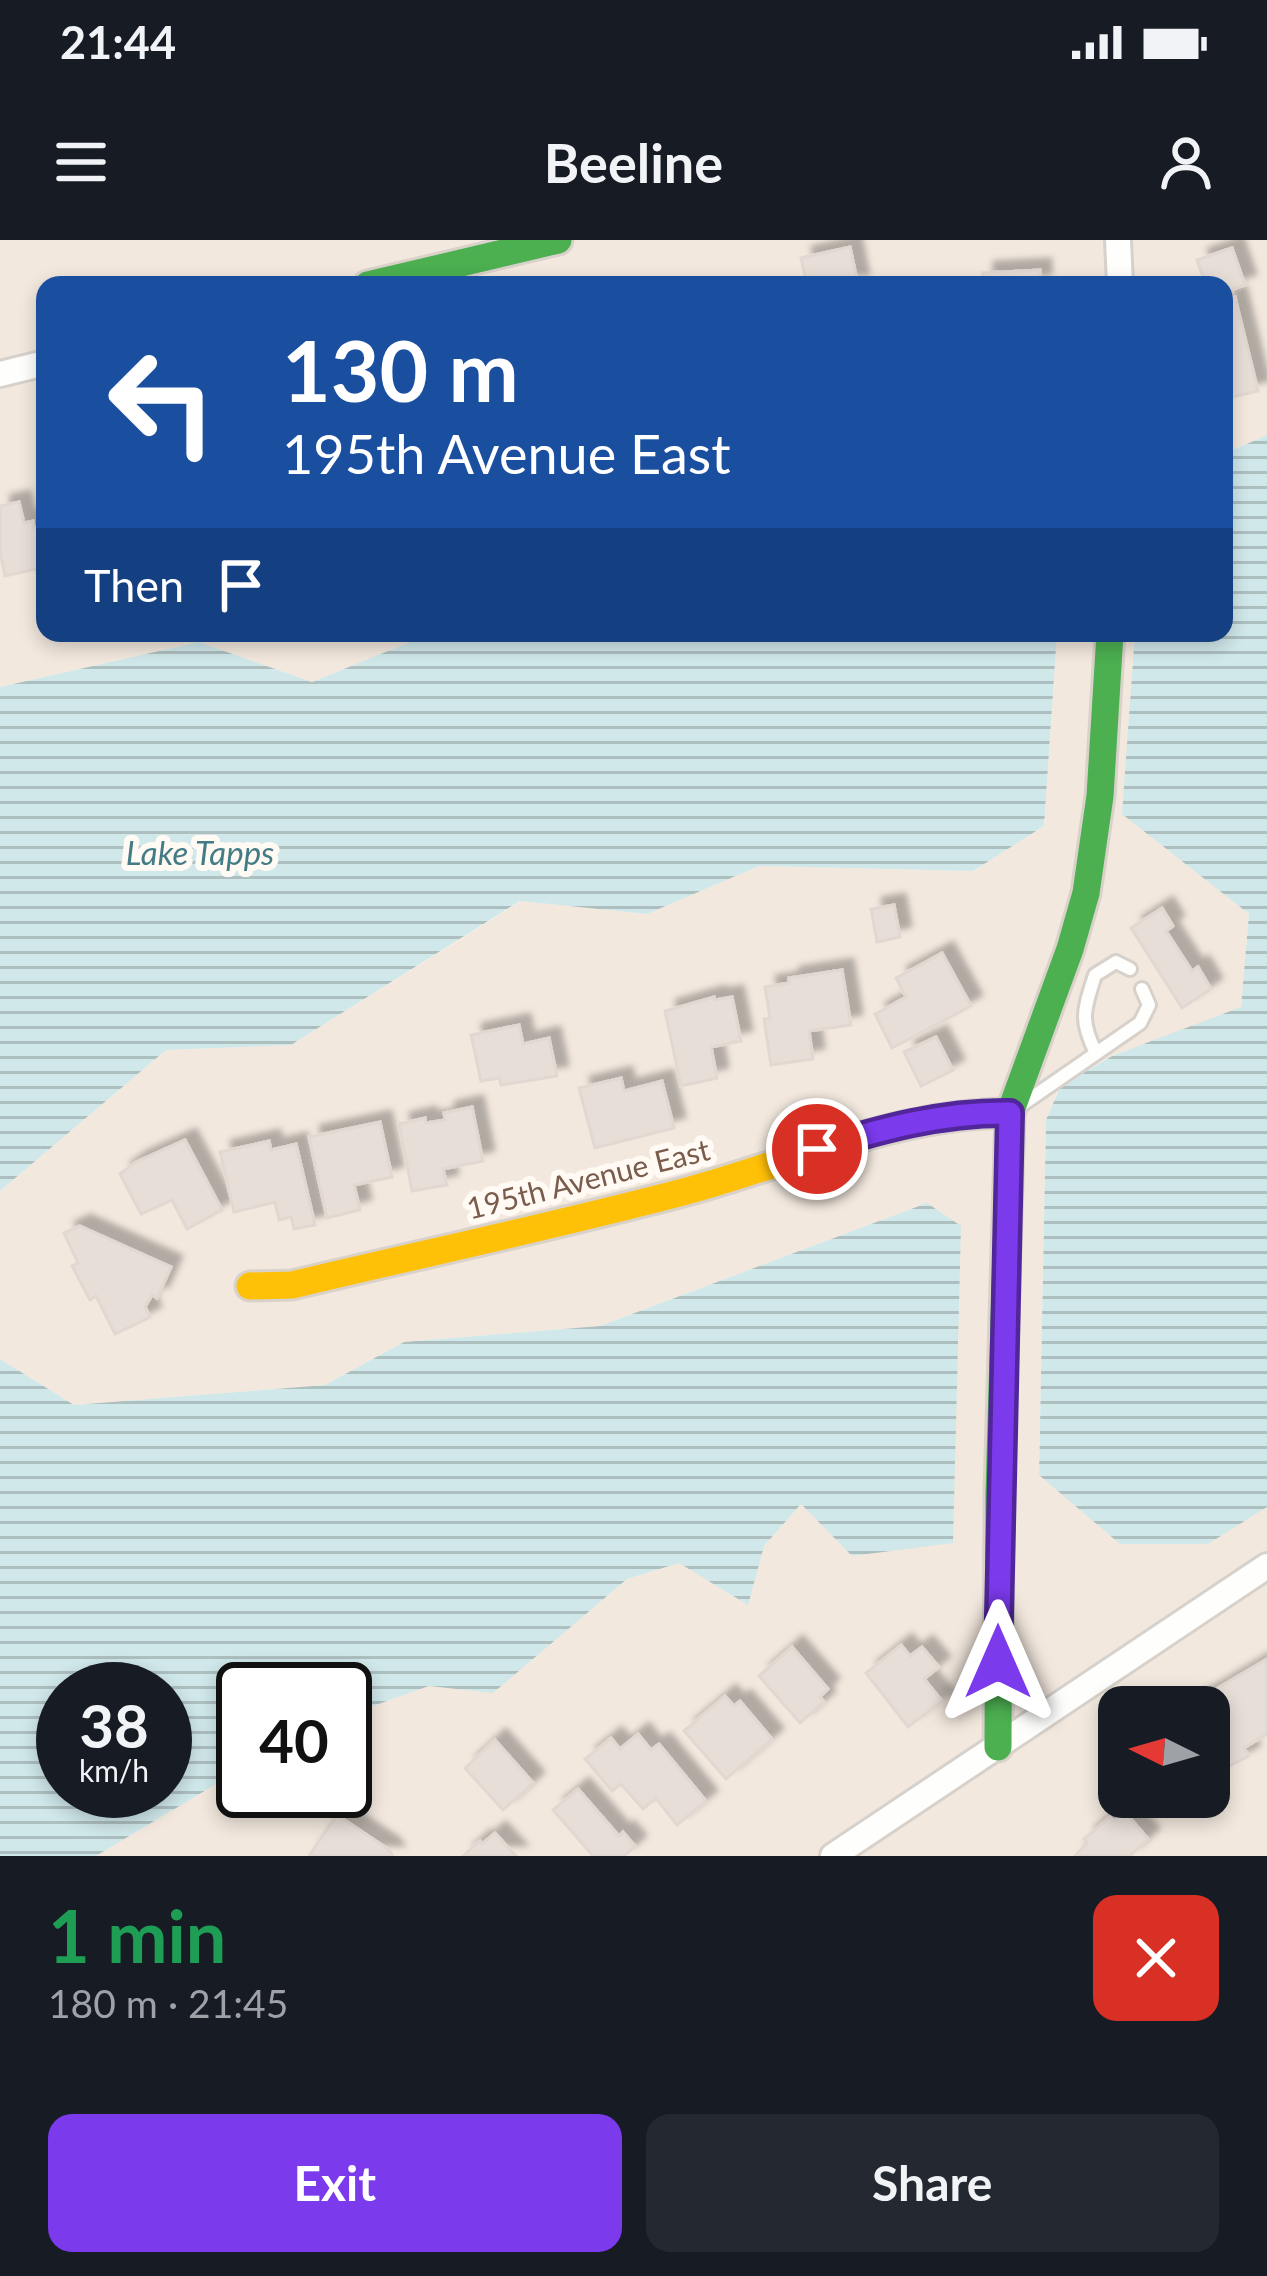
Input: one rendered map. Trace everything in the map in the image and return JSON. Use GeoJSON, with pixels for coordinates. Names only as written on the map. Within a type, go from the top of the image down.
{"type":"FeatureCollection","features":[{"type":"Feature","properties":{"kind":"street"},"geometry":{"type":"LineString","coordinates":[[406,276],[558,240]]}},
{"type":"Feature","properties":{"kind":"street"},"geometry":{"type":"LineString","coordinates":[[1118,240],[1120,276]]}},
{"type":"Feature","properties":{"kind":"street"},"geometry":{"type":"LineString","coordinates":[[0,374],[36,365]]}},
{"type":"Feature","properties":{"kind":"street"},"geometry":{"type":"LineString","coordinates":[[998,1748],[999,1492],[1010,1113],[1023,1067],[1066,963],[1087,890],[1109,642]]}},
{"type":"Feature","properties":{"kind":"street","name":"195th Avenue East"},"geometry":{"type":"LineString","coordinates":[[250,1286],[292,1285],[686,1190],[916,1120],[966,1112],[1010,1113]]}},
{"type":"Feature","properties":{"kind":"street"},"geometry":{"type":"LineString","coordinates":[[833,1856],[1267,1566]]}},
{"type":"Feature","properties":{"kind":"lane"},"geometry":{"type":"LineString","coordinates":[[1096,1053],[1083,1027],[1095,975],[1116,962],[1130,969]]}},
{"type":"Feature","properties":{"kind":"lane"},"geometry":{"type":"LineString","coordinates":[[1010,1113],[1147,1016],[1149,1005],[1142,989]]}},
{"type":"Feature","properties":{"kind":"shaded area"},"geometry":{"type":"Polygon","coordinates":[[[0,240],[1267,240],[1267,435],[1233,450],[1233,276],[36,276],[36,642],[199,642],[0,687],[0,240]]]}},
{"type":"Feature","properties":{"kind":"shaded area"},"geometry":{"type":"Polygon","coordinates":[[[199,642],[410,642],[312,682],[199,642]]]}},
{"type":"Feature","properties":{"kind":"shaded area"},"geometry":{"type":"Polygon","coordinates":[[[1056,642],[1134,642],[1123,814],[1249,914],[1241,1008],[1112,1056],[1059,1087],[1046,1120],[1039,1475],[1208,1543],[1267,1507],[1267,1856],[96,1856],[159,1818],[192,1818],[192,1799],[216,1784],[216,1818],[372,1818],[372,1706],[429,1686],[493,1692],[627,1579],[764,1546],[801,1504],[927,1203],[600,1326],[404,1342],[325,1385],[74,1405],[0,1359],[0,1191],[166,1050],[291,1045],[521,901],[647,914],[759,866],[973,871],[1044,826],[1056,642]]]}},
{"type":"Feature","properties":{"kind":"water"},"geometry":{"type":"Polygon","coordinates":[[[1267,435],[1267,1507],[1208,1544],[1120,1544],[1039,1475],[1046,1120],[1060,1087],[1112,1056],[1241,1007],[1249,914],[1122,814],[1134,642],[1233,642],[1233,450],[1267,435]]]}},
{"type":"Feature","properties":{"kind":"water","name":"Lake Tapps"},"geometry":{"type":"Polygon","coordinates":[[[199,642],[312,682],[410,642],[1056,642],[1044,826],[973,871],[759,866],[647,914],[520,901],[291,1045],[166,1050],[0,1191],[0,687],[199,642]]]}},
{"type":"Feature","properties":{"kind":"water"},"geometry":{"type":"Polygon","coordinates":[[[927,1203],[961,1226],[953,1543],[852,1556],[801,1504],[764,1546],[748,1605],[679,1563],[627,1579],[493,1693],[429,1686],[372,1706],[372,1662],[216,1662],[216,1784],[192,1799],[192,1662],[36,1662],[36,1818],[159,1818],[96,1856],[0,1856],[0,1359],[74,1405],[325,1385],[404,1342],[600,1326],[927,1203]]]}},
{"type":"Feature","properties":{"kind":"building"},"geometry":{"type":"Polygon","coordinates":[[[850,247],[856,276],[805,276],[801,258],[850,247]]]}},
{"type":"Feature","properties":{"kind":"building"},"geometry":{"type":"Polygon","coordinates":[[[1232,248],[1245,285],[1233,289],[1233,276],[1203,276],[1197,260],[1232,248]]]}},
{"type":"Feature","properties":{"kind":"building"},"geometry":{"type":"Polygon","coordinates":[[[1040,270],[1040,276],[983,276],[1040,270]]]}},
{"type":"Feature","properties":{"kind":"building"},"geometry":{"type":"Polygon","coordinates":[[[1233,298],[1258,391],[1233,397],[1233,298]]]}},
{"type":"Feature","properties":{"kind":"building"},"geometry":{"type":"Polygon","coordinates":[[[19,502],[24,523],[33,521],[36,569],[5,576],[0,506],[19,502]]]}},
{"type":"Feature","properties":{"kind":"building"},"geometry":{"type":"Polygon","coordinates":[[[894,905],[900,937],[877,942],[871,909],[894,905]]]}},
{"type":"Feature","properties":{"kind":"building"},"geometry":{"type":"Polygon","coordinates":[[[1162,908],[1173,926],[1166,931],[1192,971],[1198,967],[1211,989],[1182,1008],[1131,928],[1162,908]]]}},
{"type":"Feature","properties":{"kind":"building"},"geometry":{"type":"Polygon","coordinates":[[[942,953],[971,1006],[892,1048],[875,1014],[906,997],[896,978],[942,953]]]}},
{"type":"Feature","properties":{"kind":"building"},"geometry":{"type":"Polygon","coordinates":[[[842,970],[851,1025],[809,1031],[813,1059],[771,1065],[765,987],[789,983],[789,978],[842,970]]]}},
{"type":"Feature","properties":{"kind":"building"},"geometry":{"type":"Polygon","coordinates":[[[714,997],[732,997],[741,1041],[711,1047],[717,1078],[681,1086],[665,1011],[714,997]]]}},
{"type":"Feature","properties":{"kind":"building"},"geometry":{"type":"Polygon","coordinates":[[[519,1025],[523,1044],[549,1038],[557,1076],[501,1085],[499,1078],[481,1081],[471,1035],[519,1025]]]}},
{"type":"Feature","properties":{"kind":"building"},"geometry":{"type":"Polygon","coordinates":[[[936,1037],[953,1070],[921,1086],[904,1052],[936,1037]]]}},
{"type":"Feature","properties":{"kind":"building"},"geometry":{"type":"Polygon","coordinates":[[[621,1078],[624,1091],[662,1081],[674,1128],[595,1148],[579,1088],[621,1078]]]}},
{"type":"Feature","properties":{"kind":"building"},"geometry":{"type":"Polygon","coordinates":[[[472,1107],[483,1161],[443,1169],[447,1185],[412,1191],[399,1124],[425,1118],[426,1123],[445,1120],[444,1113],[472,1107]]]}},
{"type":"Feature","properties":{"kind":"building"},"geometry":{"type":"Polygon","coordinates":[[[380,1122],[392,1177],[354,1185],[360,1210],[327,1218],[309,1137],[380,1122]]]}},
{"type":"Feature","properties":{"kind":"building"},"geometry":{"type":"Polygon","coordinates":[[[185,1140],[222,1210],[187,1229],[172,1200],[141,1214],[120,1174],[185,1140]]]}},
{"type":"Feature","properties":{"kind":"building"},"geometry":{"type":"Polygon","coordinates":[[[269,1141],[271,1150],[296,1144],[315,1225],[294,1229],[291,1217],[279,1220],[275,1202],[234,1212],[220,1152],[269,1141]]]}},
{"type":"Feature","properties":{"kind":"building"},"geometry":{"type":"Polygon","coordinates":[[[80,1226],[171,1267],[157,1298],[152,1295],[145,1307],[150,1317],[115,1334],[96,1296],[90,1300],[72,1266],[78,1263],[64,1233],[80,1226]]]}},
{"type":"Feature","properties":{"kind":"building"},"geometry":{"type":"Polygon","coordinates":[[[901,1645],[910,1656],[922,1647],[939,1667],[924,1679],[942,1701],[908,1727],[866,1673],[901,1645]]]}},
{"type":"Feature","properties":{"kind":"building"},"geometry":{"type":"Polygon","coordinates":[[[792,1647],[828,1689],[820,1697],[824,1702],[800,1723],[759,1676],[792,1647]]]}},
{"type":"Feature","properties":{"kind":"building"},"geometry":{"type":"Polygon","coordinates":[[[1267,1659],[1267,1734],[1244,1748],[1249,1756],[1230,1766],[1230,1686],[1221,1686],[1267,1659]]]}},
{"type":"Feature","properties":{"kind":"building"},"geometry":{"type":"Polygon","coordinates":[[[725,1696],[734,1706],[740,1701],[772,1739],[726,1779],[684,1731],[725,1696]]]}},
{"type":"Feature","properties":{"kind":"building"},"geometry":{"type":"Polygon","coordinates":[[[638,1734],[651,1750],[659,1744],[706,1801],[677,1825],[656,1798],[643,1809],[621,1784],[612,1791],[585,1759],[611,1738],[620,1749],[638,1734]]]}},
{"type":"Feature","properties":{"kind":"building"},"geometry":{"type":"Polygon","coordinates":[[[495,1740],[533,1783],[503,1810],[465,1768],[495,1740]]]}},
{"type":"Feature","properties":{"kind":"building"},"geometry":{"type":"Polygon","coordinates":[[[578,1789],[619,1836],[623,1832],[635,1846],[624,1856],[593,1856],[553,1810],[578,1789]]]}},
{"type":"Feature","properties":{"kind":"building"},"geometry":{"type":"Polygon","coordinates":[[[335,1818],[342,1818],[393,1856],[309,1856],[335,1818]]]}},
{"type":"Feature","properties":{"kind":"building"},"geometry":{"type":"Polygon","coordinates":[[[1109,1818],[1130,1818],[1148,1839],[1130,1856],[1075,1856],[1087,1843],[1084,1839],[1109,1818]]]}},
{"type":"Feature","properties":{"kind":"building"},"geometry":{"type":"Polygon","coordinates":[[[495,1833],[516,1856],[463,1856],[480,1841],[495,1833]]]}},
{"type":"Feature","properties":{"kind":"traffic: fast"},"geometry":{"type":"LineString","coordinates":[[406,276],[558,240]]}},
{"type":"Feature","properties":{"kind":"traffic: fast"},"geometry":{"type":"LineString","coordinates":[[998,1747],[999,1492],[1010,1113],[1086,893],[1100,796],[1109,642]]}},
{"type":"Feature","properties":{"kind":"traffic: slow"},"geometry":{"type":"LineString","coordinates":[[250,1286],[292,1285],[586,1217],[885,1130],[968,1115],[1010,1113]]}},
{"type":"Feature","properties":{"kind":"route"},"geometry":{"type":"LineString","coordinates":[[817,1149],[916,1120],[966,1112],[1010,1113],[998,1662]]}}]}
